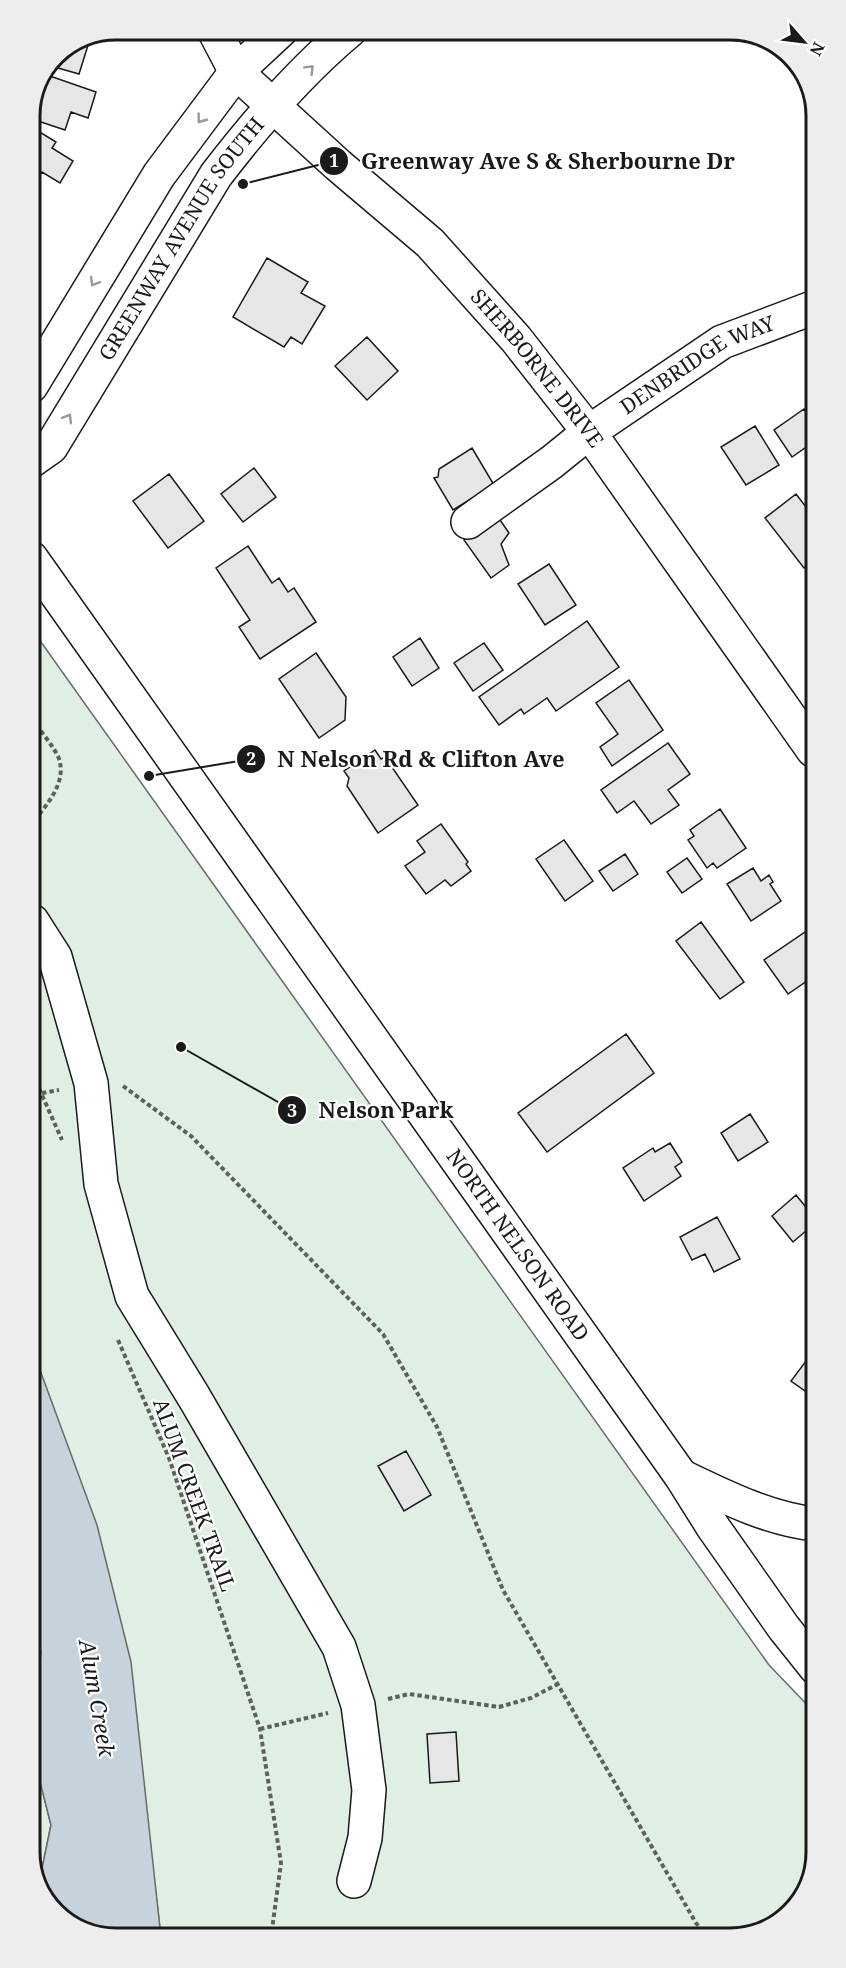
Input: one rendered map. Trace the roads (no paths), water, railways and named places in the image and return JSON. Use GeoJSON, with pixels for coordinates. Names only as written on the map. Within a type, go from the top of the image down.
{"type":"FeatureCollection","features":[{"type":"Feature","properties":{"kind":"street","name":"SHERBORNE DRIVE"},"geometry":{"type":"LineString","coordinates":[[219,40],[236,72],[338,165],[430,243],[516,339],[589,432],[806,740]]}},
{"type":"Feature","properties":{"kind":"street"},"geometry":{"type":"LineString","coordinates":[[41,370],[159,175],[236,72],[270,40]]}},
{"type":"Feature","properties":{"kind":"street","name":"GREENWAY AVENUE SOUTH"},"geometry":{"type":"LineString","coordinates":[[41,454],[51,447],[216,175],[246,135],[340,40]]}},
{"type":"Feature","properties":{"kind":"street","name":"DENBRIDGE WAY"},"geometry":{"type":"LineString","coordinates":[[468,522],[552,462],[589,432],[722,342],[806,310]]}},
{"type":"Feature","properties":{"kind":"street","name":"NORTH NELSON ROAD"},"geometry":{"type":"LineString","coordinates":[[41,572],[681,1476],[713,1527],[784,1628],[806,1656]]}},
{"type":"Feature","properties":{"kind":"street"},"geometry":{"type":"LineString","coordinates":[[41,934],[55,957],[91,1083],[101,1184],[132,1296],[194,1397],[339,1647],[358,1706],[369,1790],[365,1838],[354,1881]]}},
{"type":"Feature","properties":{"kind":"street"},"geometry":{"type":"LineString","coordinates":[[681,1476],[740,1503],[806,1523]]}},
{"type":"Feature","properties":{"kind":"water","name":"Alum Creek"},"geometry":{"type":"Polygon","coordinates":[[[40,1371],[97,1525],[131,1662],[160,1927],[112,1927],[88,1922],[70,1912],[53,1894],[48,1885],[42,1867],[51,1825],[40,1782],[40,1371]]]}},
{"type":"Feature","properties":{"kind":"place","name":"Greenway Ave S & Sherbourne Dr"},"geometry":{"type":"Point","coordinates":[243,184]}},
{"type":"Feature","properties":{"kind":"place","name":"N Nelson Rd & Clifton Ave"},"geometry":{"type":"Point","coordinates":[149,776]}},
{"type":"Feature","properties":{"kind":"place","name":"Nelson Park"},"geometry":{"type":"Point","coordinates":[181,1047]}}]}
